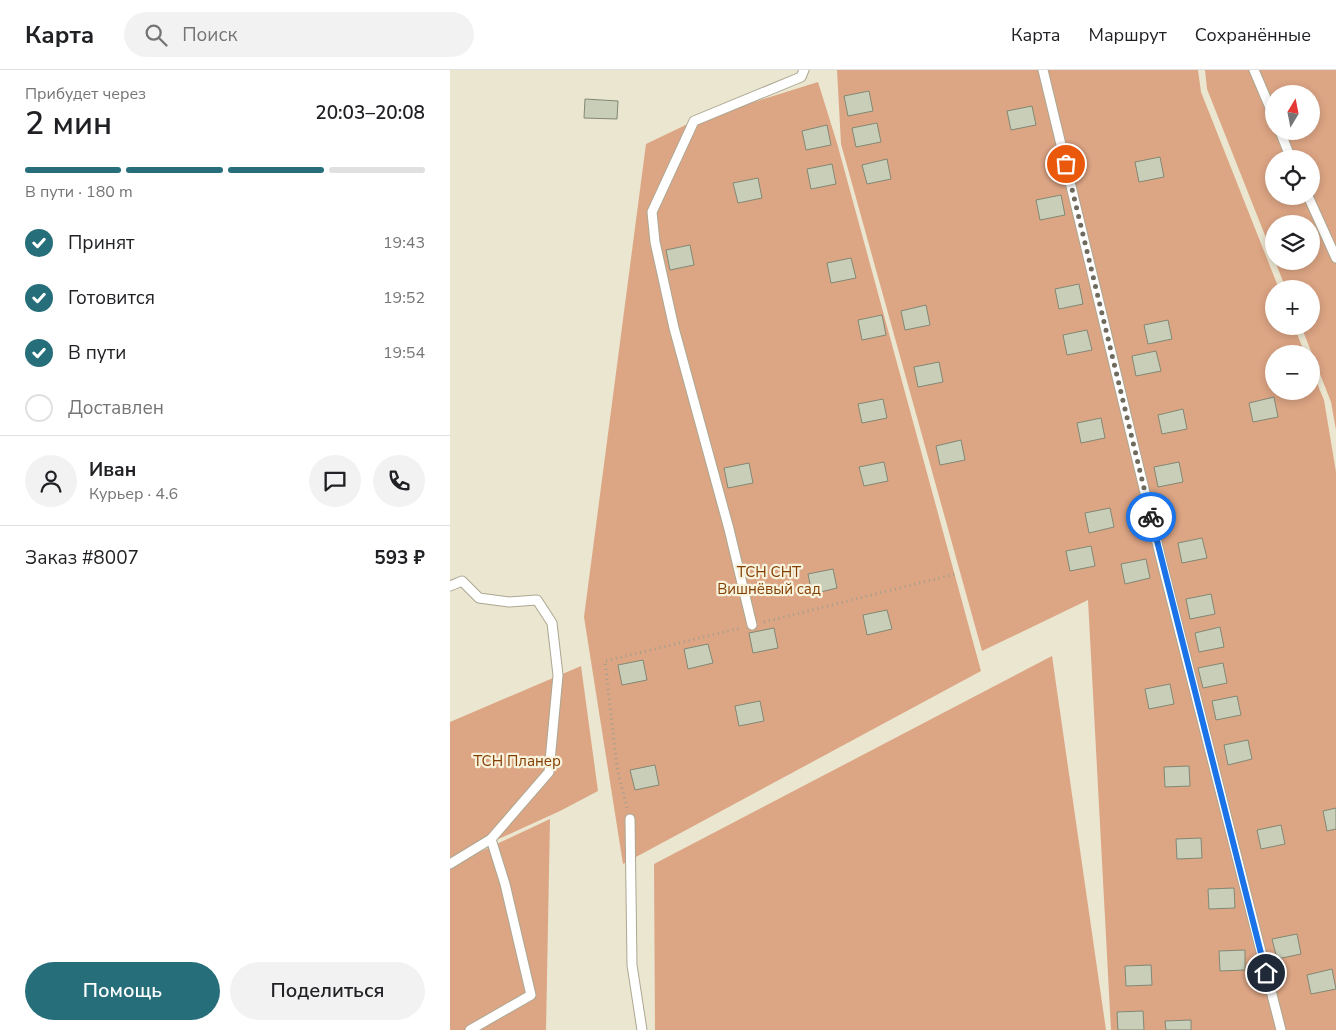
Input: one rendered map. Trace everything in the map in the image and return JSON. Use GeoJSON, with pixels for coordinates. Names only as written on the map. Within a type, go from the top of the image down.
{"type":"FeatureCollection","features":[{"type":"Feature","properties":{"kind":"lane"},"geometry":{"type":"LineString","coordinates":[[752,625],[729,529],[674,328],[655,242],[652,212],[694,121],[801,77],[804,70]]}},
{"type":"Feature","properties":{"kind":"lane"},"geometry":{"type":"LineString","coordinates":[[1043,70],[1159,550],[1281,1030]]}},
{"type":"Feature","properties":{"kind":"lane"},"geometry":{"type":"LineString","coordinates":[[1254,70],[1265,96]]}},
{"type":"Feature","properties":{"kind":"lane"},"geometry":{"type":"LineString","coordinates":[[1312,205],[1336,258]]}},
{"type":"Feature","properties":{"kind":"lane"},"geometry":{"type":"LineString","coordinates":[[450,586],[462,581],[479,598],[508,602],[536,600],[552,623],[558,675],[549,772],[490,839],[450,864]]}},
{"type":"Feature","properties":{"kind":"lane"},"geometry":{"type":"LineString","coordinates":[[630,819],[632,965],[642,1030]]}},
{"type":"Feature","properties":{"kind":"lane"},"geometry":{"type":"LineString","coordinates":[[470,1030],[531,995],[504,884],[490,839]]}},
{"type":"Feature","properties":{"kind":"path"},"geometry":{"type":"LineString","coordinates":[[630,819],[617,768],[605,661],[955,574]]}},
{"type":"Feature","properties":{"kind":"green space"},"geometry":{"type":"Polygon","coordinates":[[[837,70],[1198,70],[1201,92],[1265,254],[1265,270],[1271,270],[1275,280],[1265,280],[1265,335],[1298,335],[1301,345],[1265,345],[1265,400],[1320,400],[1320,390],[1324,400],[1336,472],[1336,1030],[1111,1030],[1088,600],[982,651],[841,144],[837,70]]]}},
{"type":"Feature","properties":{"kind":"green space"},"geometry":{"type":"Polygon","coordinates":[[[1205,70],[1336,70],[1336,430],[1331,402],[1320,374],[1320,345],[1308,345],[1305,335],[1320,335],[1320,280],[1282,280],[1279,270],[1320,270],[1320,215],[1265,215],[1265,235],[1207,89],[1205,70]]]}},
{"type":"Feature","properties":{"kind":"green space","name":"ТСН СНТ Вишнёвый сад"},"geometry":{"type":"Polygon","coordinates":[[[818,82],[837,143],[981,671],[623,864],[584,617],[646,144],[694,121],[818,82]]]}},
{"type":"Feature","properties":{"kind":"green space"},"geometry":{"type":"Polygon","coordinates":[[[1052,656],[1106,1030],[655,1030],[654,864],[1052,656]]]}},
{"type":"Feature","properties":{"kind":"green space","name":"ТСН Планер"},"geometry":{"type":"Polygon","coordinates":[[[581,666],[598,791],[560,811],[450,861],[450,722],[581,666]]]}},
{"type":"Feature","properties":{"kind":"green space"},"geometry":{"type":"Polygon","coordinates":[[[550,819],[546,1030],[450,1030],[450,866],[550,819]]]}},
{"type":"Feature","properties":{"kind":"building"},"geometry":{"type":"Polygon","coordinates":[[[869,91],[873,111],[848,116],[844,96],[869,91]]]}},
{"type":"Feature","properties":{"kind":"building"},"geometry":{"type":"Polygon","coordinates":[[[585,99],[618,101],[617,119],[584,118],[585,99]]]}},
{"type":"Feature","properties":{"kind":"building"},"geometry":{"type":"Polygon","coordinates":[[[1032,106],[1036,125],[1011,130],[1007,111],[1032,106]]]}},
{"type":"Feature","properties":{"kind":"building"},"geometry":{"type":"Polygon","coordinates":[[[877,123],[881,142],[856,147],[852,128],[877,123]]]}},
{"type":"Feature","properties":{"kind":"building"},"geometry":{"type":"Polygon","coordinates":[[[827,125],[831,145],[806,150],[802,131],[827,125]]]}},
{"type":"Feature","properties":{"kind":"building"},"geometry":{"type":"Polygon","coordinates":[[[1160,157],[1164,177],[1139,182],[1135,162],[1160,157]]]}},
{"type":"Feature","properties":{"kind":"building"},"geometry":{"type":"Polygon","coordinates":[[[887,159],[891,179],[867,184],[862,165],[887,159]]]}},
{"type":"Feature","properties":{"kind":"building"},"geometry":{"type":"Polygon","coordinates":[[[832,164],[836,184],[811,189],[807,169],[832,164]]]}},
{"type":"Feature","properties":{"kind":"building"},"geometry":{"type":"Polygon","coordinates":[[[758,178],[762,198],[738,203],[733,183],[758,178]]]}},
{"type":"Feature","properties":{"kind":"building"},"geometry":{"type":"Polygon","coordinates":[[[1061,195],[1065,215],[1040,220],[1036,200],[1061,195]]]}},
{"type":"Feature","properties":{"kind":"building"},"geometry":{"type":"Polygon","coordinates":[[[690,245],[694,265],[670,270],[666,250],[690,245]]]}},
{"type":"Feature","properties":{"kind":"building"},"geometry":{"type":"Polygon","coordinates":[[[851,258],[856,278],[831,283],[827,263],[851,258]]]}},
{"type":"Feature","properties":{"kind":"building"},"geometry":{"type":"Polygon","coordinates":[[[1079,284],[1083,304],[1059,309],[1055,289],[1079,284]]]}},
{"type":"Feature","properties":{"kind":"building"},"geometry":{"type":"Polygon","coordinates":[[[926,305],[930,325],[905,330],[901,311],[926,305]]]}},
{"type":"Feature","properties":{"kind":"building"},"geometry":{"type":"Polygon","coordinates":[[[882,315],[886,335],[862,340],[858,320],[882,315]]]}},
{"type":"Feature","properties":{"kind":"building"},"geometry":{"type":"Polygon","coordinates":[[[1168,320],[1172,339],[1148,344],[1144,325],[1168,320]]]}},
{"type":"Feature","properties":{"kind":"building"},"geometry":{"type":"Polygon","coordinates":[[[1087,330],[1092,350],[1067,355],[1063,335],[1087,330]]]}},
{"type":"Feature","properties":{"kind":"building"},"geometry":{"type":"Polygon","coordinates":[[[1156,351],[1161,371],[1136,376],[1132,356],[1156,351]]]}},
{"type":"Feature","properties":{"kind":"building"},"geometry":{"type":"Polygon","coordinates":[[[939,362],[943,382],[918,387],[914,367],[939,362]]]}},
{"type":"Feature","properties":{"kind":"building"},"geometry":{"type":"Polygon","coordinates":[[[883,399],[887,418],[862,423],[858,404],[883,399]]]}},
{"type":"Feature","properties":{"kind":"building"},"geometry":{"type":"Polygon","coordinates":[[[1265,399],[1275,400],[1278,417],[1253,422],[1249,403],[1265,399]]]}},
{"type":"Feature","properties":{"kind":"building"},"geometry":{"type":"Polygon","coordinates":[[[1183,409],[1187,429],[1162,434],[1158,415],[1183,409]]]}},
{"type":"Feature","properties":{"kind":"building"},"geometry":{"type":"Polygon","coordinates":[[[1101,418],[1105,438],[1081,443],[1077,423],[1101,418]]]}},
{"type":"Feature","properties":{"kind":"building"},"geometry":{"type":"Polygon","coordinates":[[[961,440],[965,460],[940,465],[936,446],[961,440]]]}},
{"type":"Feature","properties":{"kind":"building"},"geometry":{"type":"Polygon","coordinates":[[[884,462],[888,481],[864,486],[859,467],[884,462]]]}},
{"type":"Feature","properties":{"kind":"building"},"geometry":{"type":"Polygon","coordinates":[[[1179,462],[1183,482],[1158,487],[1154,467],[1179,462]]]}},
{"type":"Feature","properties":{"kind":"building"},"geometry":{"type":"Polygon","coordinates":[[[749,463],[753,483],[728,488],[724,468],[749,463]]]}},
{"type":"Feature","properties":{"kind":"building"},"geometry":{"type":"Polygon","coordinates":[[[1110,508],[1114,527],[1089,533],[1085,513],[1110,508]]]}},
{"type":"Feature","properties":{"kind":"building"},"geometry":{"type":"Polygon","coordinates":[[[1202,538],[1207,558],[1182,563],[1178,543],[1202,538]]]}},
{"type":"Feature","properties":{"kind":"building"},"geometry":{"type":"Polygon","coordinates":[[[1091,546],[1095,566],[1070,571],[1066,551],[1091,546]]]}},
{"type":"Feature","properties":{"kind":"building"},"geometry":{"type":"Polygon","coordinates":[[[1146,559],[1150,578],[1125,584],[1121,564],[1146,559]]]}},
{"type":"Feature","properties":{"kind":"building"},"geometry":{"type":"Polygon","coordinates":[[[833,569],[837,588],[812,594],[808,574],[833,569]]]}},
{"type":"Feature","properties":{"kind":"building"},"geometry":{"type":"Polygon","coordinates":[[[1211,594],[1215,614],[1190,619],[1186,599],[1211,594]]]}},
{"type":"Feature","properties":{"kind":"building"},"geometry":{"type":"Polygon","coordinates":[[[887,610],[892,629],[867,635],[863,615],[887,610]]]}},
{"type":"Feature","properties":{"kind":"building"},"geometry":{"type":"Polygon","coordinates":[[[1220,627],[1224,647],[1199,652],[1195,633],[1220,627]]]}},
{"type":"Feature","properties":{"kind":"building"},"geometry":{"type":"Polygon","coordinates":[[[774,628],[778,648],[753,653],[749,633],[774,628]]]}},
{"type":"Feature","properties":{"kind":"building"},"geometry":{"type":"Polygon","coordinates":[[[708,644],[713,663],[688,669],[684,649],[708,644]]]}},
{"type":"Feature","properties":{"kind":"building"},"geometry":{"type":"Polygon","coordinates":[[[643,660],[647,680],[622,685],[618,665],[643,660]]]}},
{"type":"Feature","properties":{"kind":"building"},"geometry":{"type":"Polygon","coordinates":[[[1223,663],[1227,683],[1203,688],[1198,668],[1223,663]]]}},
{"type":"Feature","properties":{"kind":"building"},"geometry":{"type":"Polygon","coordinates":[[[1170,684],[1174,704],[1149,709],[1145,689],[1170,684]]]}},
{"type":"Feature","properties":{"kind":"building"},"geometry":{"type":"Polygon","coordinates":[[[1237,696],[1241,715],[1216,720],[1212,701],[1237,696]]]}},
{"type":"Feature","properties":{"kind":"building"},"geometry":{"type":"Polygon","coordinates":[[[760,701],[764,721],[739,726],[735,706],[760,701]]]}},
{"type":"Feature","properties":{"kind":"building"},"geometry":{"type":"Polygon","coordinates":[[[1248,740],[1252,759],[1228,765],[1224,745],[1248,740]]]}},
{"type":"Feature","properties":{"kind":"building"},"geometry":{"type":"Polygon","coordinates":[[[655,765],[659,785],[635,790],[630,770],[655,765]]]}},
{"type":"Feature","properties":{"kind":"building"},"geometry":{"type":"Polygon","coordinates":[[[1189,766],[1190,786],[1165,787],[1164,767],[1189,766]]]}},
{"type":"Feature","properties":{"kind":"building"},"geometry":{"type":"Polygon","coordinates":[[[1336,808],[1336,829],[1327,831],[1323,811],[1336,808]]]}},
{"type":"Feature","properties":{"kind":"building"},"geometry":{"type":"Polygon","coordinates":[[[1281,825],[1285,844],[1261,849],[1257,830],[1281,825]]]}},
{"type":"Feature","properties":{"kind":"building"},"geometry":{"type":"Polygon","coordinates":[[[1201,838],[1202,858],[1177,859],[1176,839],[1201,838]]]}},
{"type":"Feature","properties":{"kind":"building"},"geometry":{"type":"Polygon","coordinates":[[[1234,888],[1235,908],[1209,909],[1208,889],[1234,888]]]}},
{"type":"Feature","properties":{"kind":"building"},"geometry":{"type":"Polygon","coordinates":[[[1297,934],[1301,954],[1277,959],[1272,939],[1297,934]]]}},
{"type":"Feature","properties":{"kind":"building"},"geometry":{"type":"Polygon","coordinates":[[[1245,950],[1245,970],[1220,971],[1219,951],[1245,950]]]}},
{"type":"Feature","properties":{"kind":"building"},"geometry":{"type":"Polygon","coordinates":[[[1151,965],[1152,985],[1126,986],[1125,966],[1151,965]]]}},
{"type":"Feature","properties":{"kind":"building"},"geometry":{"type":"Polygon","coordinates":[[[1332,969],[1336,989],[1311,994],[1307,975],[1332,969]]]}},
{"type":"Feature","properties":{"kind":"building"},"geometry":{"type":"Polygon","coordinates":[[[1143,1011],[1144,1030],[1118,1030],[1117,1012],[1143,1011]]]}},
{"type":"Feature","properties":{"kind":"building"},"geometry":{"type":"Polygon","coordinates":[[[1191,1020],[1191,1030],[1166,1030],[1165,1021],[1191,1020]]]}},
{"type":"Feature","properties":{"kind":"way so far"},"geometry":{"type":"LineString","coordinates":[[1066,164],[1151,517]]}},
{"type":"Feature","properties":{"kind":"route"},"geometry":{"type":"LineString","coordinates":[[1151,517],[1266,973]]}}]}
